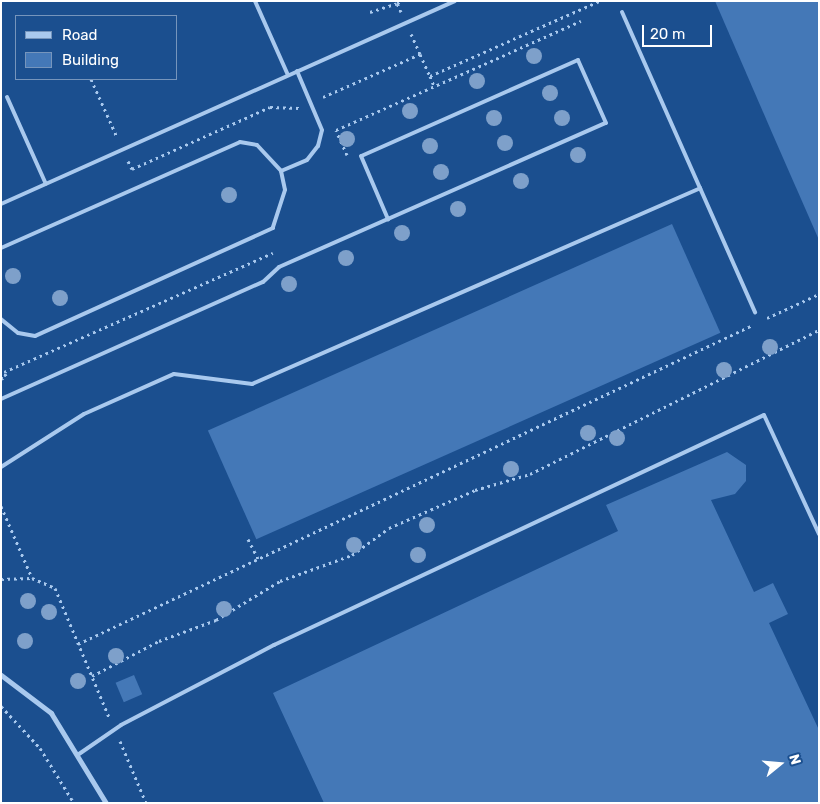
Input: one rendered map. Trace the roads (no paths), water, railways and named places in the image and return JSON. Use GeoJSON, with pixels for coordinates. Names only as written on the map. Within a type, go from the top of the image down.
{"type":"FeatureCollection","features":[{"type":"Feature","properties":{"kind":"street"},"geometry":{"type":"LineString","coordinates":[[1,675],[51,713],[79,754],[106,803]]}},
{"type":"Feature","properties":{"kind":"lane"},"geometry":{"type":"LineString","coordinates":[[255,1],[288,75]]}},
{"type":"Feature","properties":{"kind":"lane"},"geometry":{"type":"LineString","coordinates":[[1,204],[455,1]]}},
{"type":"Feature","properties":{"kind":"lane"},"geometry":{"type":"LineString","coordinates":[[622,12],[755,312]]}},
{"type":"Feature","properties":{"kind":"lane"},"geometry":{"type":"LineString","coordinates":[[1,399],[263,282],[279,267],[388,219],[606,123],[578,60],[361,156],[388,219]]}},
{"type":"Feature","properties":{"kind":"lane"},"geometry":{"type":"LineString","coordinates":[[281,170],[307,160],[318,146],[322,130],[297,71]]}},
{"type":"Feature","properties":{"kind":"lane"},"geometry":{"type":"LineString","coordinates":[[7,97],[46,184]]}},
{"type":"Feature","properties":{"kind":"lane"},"geometry":{"type":"LineString","coordinates":[[1,248],[240,142],[257,145],[281,170],[285,190],[273,228],[34,336],[18,333],[1,319]]}},
{"type":"Feature","properties":{"kind":"lane"},"geometry":{"type":"LineString","coordinates":[[1,467],[84,414],[174,374],[252,384],[700,188]]}},
{"type":"Feature","properties":{"kind":"lane"},"geometry":{"type":"LineString","coordinates":[[79,754],[114,730],[274,645],[764,415],[819,534]]}}]}
